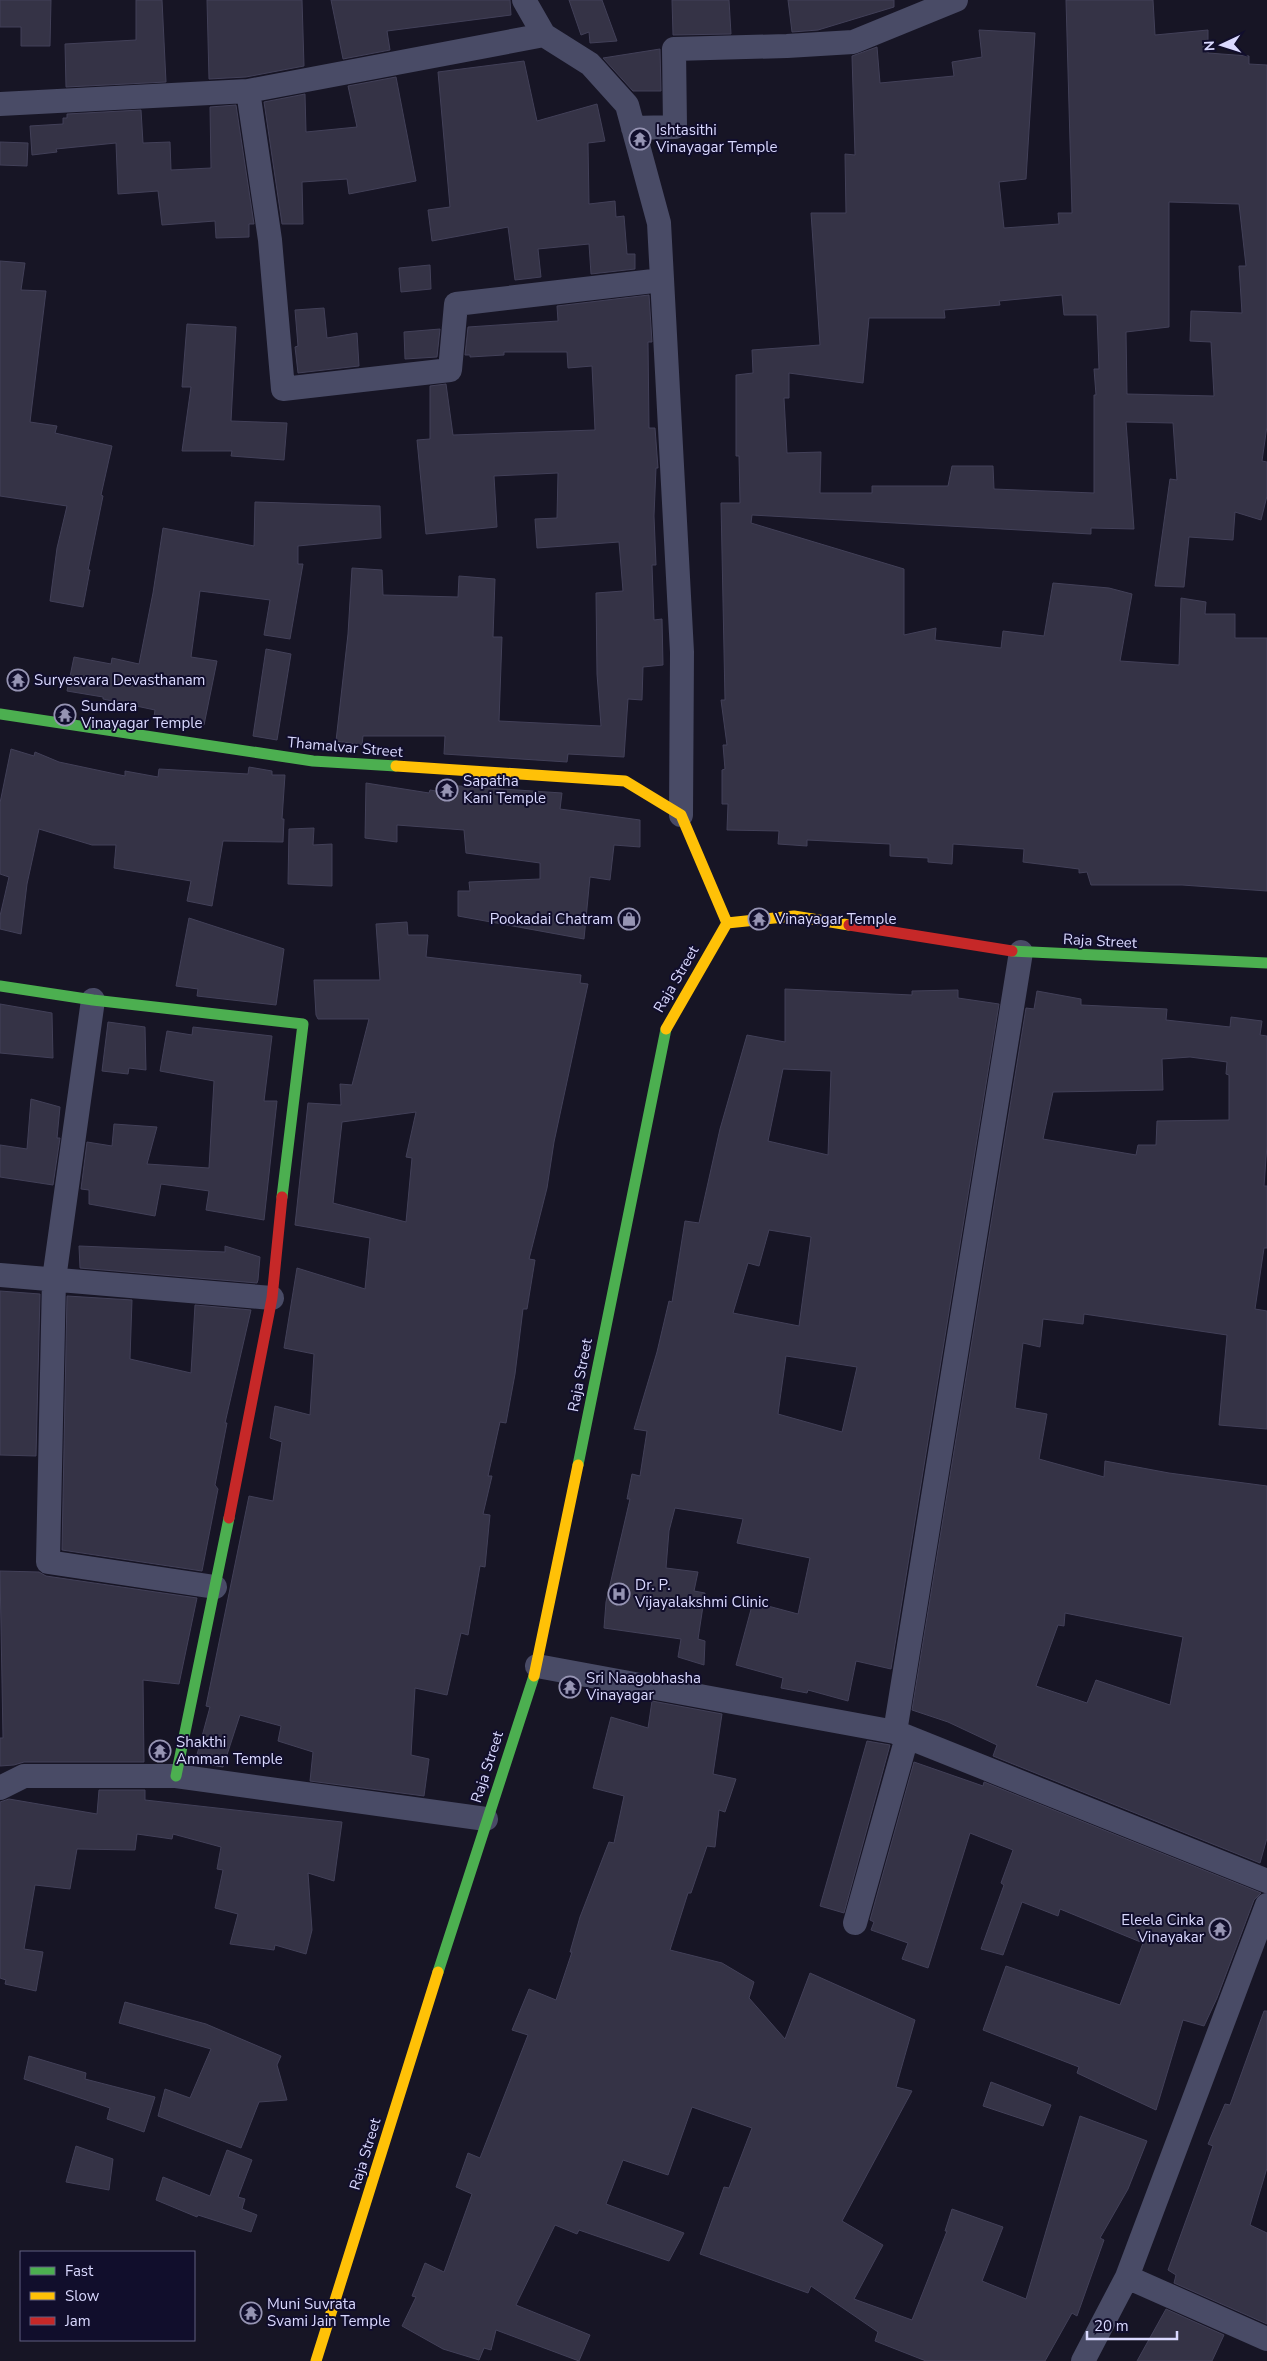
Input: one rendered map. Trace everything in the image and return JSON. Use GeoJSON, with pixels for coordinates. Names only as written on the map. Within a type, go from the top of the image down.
{"type":"FeatureCollection","features":[{"type":"Feature","properties":{"kind":"main road","name":"Thamalvar Street"},"geometry":{"type":"LineString","coordinates":[[0,714],[314,761],[626,781],[681,815]]}},
{"type":"Feature","properties":{"kind":"main road"},"geometry":{"type":"LineString","coordinates":[[681,815],[727,922]]}},
{"type":"Feature","properties":{"kind":"main road","name":"Raja Street"},"geometry":{"type":"LineString","coordinates":[[316,2361],[536,1666],[667,1025],[727,922],[794,916],[1022,952],[1267,964]]}},
{"type":"Feature","properties":{"kind":"main road"},"geometry":{"type":"LineString","coordinates":[[0,986],[93,1000],[303,1024],[285,1162],[272,1298],[216,1587],[176,1776]]}},
{"type":"Feature","properties":{"kind":"street"},"geometry":{"type":"LineString","coordinates":[[524,0],[544,35],[590,64],[627,105],[659,223],[682,652],[681,815]]}},
{"type":"Feature","properties":{"kind":"street"},"geometry":{"type":"LineString","coordinates":[[633,128],[674,127],[674,49],[853,42],[956,0]]}},
{"type":"Feature","properties":{"kind":"street"},"geometry":{"type":"LineString","coordinates":[[0,104],[248,91],[544,35]]}},
{"type":"Feature","properties":{"kind":"street"},"geometry":{"type":"LineString","coordinates":[[248,91],[270,240],[282,389],[450,370],[456,304],[662,280]]}},
{"type":"Feature","properties":{"kind":"street"},"geometry":{"type":"LineString","coordinates":[[855,1923],[901,1734],[1022,952]]}},
{"type":"Feature","properties":{"kind":"street"},"geometry":{"type":"LineString","coordinates":[[93,1000],[54,1279],[48,1562],[216,1587]]}},
{"type":"Feature","properties":{"kind":"street"},"geometry":{"type":"LineString","coordinates":[[0,1275],[272,1298]]}},
{"type":"Feature","properties":{"kind":"street"},"geometry":{"type":"LineString","coordinates":[[536,1666],[901,1734],[1267,1881]]}},
{"type":"Feature","properties":{"kind":"street"},"geometry":{"type":"LineString","coordinates":[[0,1788],[24,1776],[176,1776],[486,1819]]}},
{"type":"Feature","properties":{"kind":"street"},"geometry":{"type":"LineString","coordinates":[[1083,2361],[1127,2277],[1267,1905]]}},
{"type":"Feature","properties":{"kind":"street"},"geometry":{"type":"LineString","coordinates":[[1127,2277],[1267,2339]]}},
{"type":"Feature","properties":{"kind":"building"},"geometry":{"type":"Polygon","coordinates":[[[0,0],[51,0],[50,46],[21,46],[21,27],[0,27],[0,0]]]}},
{"type":"Feature","properties":{"kind":"building"},"geometry":{"type":"Polygon","coordinates":[[[136,0],[162,0],[166,82],[66,87],[65,44],[136,40],[136,0]]]}},
{"type":"Feature","properties":{"kind":"building"},"geometry":{"type":"Polygon","coordinates":[[[207,0],[302,0],[304,66],[246,77],[209,79],[207,0]]]}},
{"type":"Feature","properties":{"kind":"building"},"geometry":{"type":"Polygon","coordinates":[[[331,0],[510,0],[511,15],[387,31],[390,50],[343,59],[331,0]]]}},
{"type":"Feature","properties":{"kind":"building"},"geometry":{"type":"Polygon","coordinates":[[[569,0],[602,0],[617,41],[590,43],[589,32],[581,35],[569,0]]]}},
{"type":"Feature","properties":{"kind":"building"},"geometry":{"type":"Polygon","coordinates":[[[672,0],[729,0],[731,34],[673,35],[672,0]]]}},
{"type":"Feature","properties":{"kind":"building"},"geometry":{"type":"Polygon","coordinates":[[[788,0],[894,0],[894,7],[818,30],[792,32],[788,0]]]}},
{"type":"Feature","properties":{"kind":"building"},"geometry":{"type":"Polygon","coordinates":[[[1066,0],[1153,0],[1155,35],[1208,30],[1208,53],[1249,56],[1249,64],[1267,65],[1267,426],[1262,461],[1267,462],[1267,496],[1261,520],[1235,512],[1233,540],[1189,537],[1184,587],[1155,586],[1170,479],[1177,480],[1173,423],[1126,422],[1134,529],[1091,528],[1091,534],[752,515],[751,523],[904,569],[904,635],[936,628],[935,640],[1001,648],[1003,631],[1044,636],[1053,583],[1109,588],[1132,594],[1120,661],[1179,665],[1181,598],[1206,602],[1205,614],[1235,614],[1235,638],[1267,638],[1267,891],[1182,885],[1091,885],[1087,872],[1079,873],[1079,869],[1023,862],[1024,849],[953,844],[952,864],[928,862],[928,858],[890,856],[890,844],[807,840],[807,846],[778,844],[779,831],[727,830],[728,804],[722,804],[722,770],[725,769],[723,745],[727,745],[721,700],[725,700],[721,503],[740,503],[739,456],[736,456],[736,375],[753,373],[752,350],[820,345],[811,213],[846,213],[845,154],[855,155],[852,56],[877,47],[880,83],[954,76],[952,62],[982,57],[979,30],[1035,33],[1026,179],[999,182],[1004,228],[1059,224],[1058,213],[1072,213],[1066,0]],[[1169,202],[1169,327],[1126,332],[1127,394],[1214,396],[1211,342],[1190,341],[1191,311],[1242,313],[1239,266],[1246,266],[1239,204],[1169,202]],[[1062,295],[999,301],[1000,305],[944,310],[945,318],[869,318],[863,383],[789,373],[789,398],[784,398],[787,453],[821,452],[820,493],[872,493],[872,486],[948,486],[952,466],[993,466],[994,489],[1094,493],[1094,395],[1096,395],[1094,369],[1099,369],[1097,315],[1064,315],[1062,295]]]}},
{"type":"Feature","properties":{"kind":"building"},"geometry":{"type":"Polygon","coordinates":[[[660,49],[661,91],[633,91],[603,58],[660,49]]]}},
{"type":"Feature","properties":{"kind":"building"},"geometry":{"type":"Polygon","coordinates":[[[524,61],[537,121],[597,104],[605,141],[588,143],[589,204],[615,201],[616,217],[624,216],[627,254],[635,254],[635,269],[591,274],[589,244],[538,249],[541,277],[515,280],[508,227],[432,241],[428,210],[450,207],[438,72],[524,61]]]}},
{"type":"Feature","properties":{"kind":"building"},"geometry":{"type":"Polygon","coordinates":[[[396,77],[416,181],[349,194],[347,179],[302,182],[303,224],[282,224],[264,102],[305,94],[306,132],[357,127],[348,86],[396,77]]]}},
{"type":"Feature","properties":{"kind":"building"},"geometry":{"type":"Polygon","coordinates":[[[236,105],[254,224],[249,224],[249,237],[216,238],[215,221],[162,225],[158,191],[118,194],[116,143],[56,149],[57,152],[32,155],[30,126],[63,124],[63,118],[67,118],[67,114],[141,110],[143,143],[170,142],[171,170],[211,168],[210,107],[236,105]]]}},
{"type":"Feature","properties":{"kind":"building"},"geometry":{"type":"Polygon","coordinates":[[[0,142],[28,143],[27,166],[0,165],[0,142]]]}},
{"type":"Feature","properties":{"kind":"building"},"geometry":{"type":"Polygon","coordinates":[[[0,261],[25,263],[21,290],[46,291],[30,422],[57,426],[55,433],[112,446],[101,495],[103,496],[88,570],[90,570],[83,607],[50,601],[57,548],[67,506],[0,496],[0,261]]]}},
{"type":"Feature","properties":{"kind":"building"},"geometry":{"type":"Polygon","coordinates":[[[430,265],[431,289],[401,292],[399,268],[430,265]]]}},
{"type":"Feature","properties":{"kind":"building"},"geometry":{"type":"Polygon","coordinates":[[[649,295],[652,342],[648,342],[649,428],[655,428],[658,468],[656,468],[654,516],[656,565],[652,565],[654,620],[662,619],[663,665],[643,667],[642,700],[628,699],[624,757],[568,754],[567,762],[444,754],[445,736],[363,736],[362,745],[336,741],[348,634],[352,568],[382,570],[383,595],[458,597],[459,576],[495,579],[493,637],[502,637],[499,721],[601,726],[597,674],[596,593],[623,591],[619,542],[537,548],[535,519],[557,518],[558,473],[494,476],[497,527],[426,534],[417,440],[430,439],[430,386],[446,384],[453,435],[595,430],[592,366],[568,368],[567,352],[504,352],[504,355],[470,357],[470,355],[465,355],[468,327],[558,321],[557,306],[649,295]]]}},
{"type":"Feature","properties":{"kind":"building"},"geometry":{"type":"Polygon","coordinates":[[[324,308],[327,338],[357,333],[359,366],[298,373],[295,347],[298,346],[295,310],[324,308]]]}},
{"type":"Feature","properties":{"kind":"building"},"geometry":{"type":"Polygon","coordinates":[[[187,324],[236,327],[231,421],[287,423],[284,460],[231,456],[232,451],[182,451],[191,387],[182,387],[187,324]]]}},
{"type":"Feature","properties":{"kind":"building"},"geometry":{"type":"Polygon","coordinates":[[[440,329],[437,357],[405,359],[404,332],[440,329]]]}},
{"type":"Feature","properties":{"kind":"building"},"geometry":{"type":"Polygon","coordinates":[[[255,502],[380,506],[381,538],[298,546],[298,564],[303,564],[290,639],[264,635],[270,600],[200,591],[191,657],[217,661],[204,725],[154,717],[155,710],[103,699],[103,697],[67,691],[74,657],[111,664],[112,658],[139,664],[163,528],[254,546],[255,502]]]}},
{"type":"Feature","properties":{"kind":"building"},"geometry":{"type":"Polygon","coordinates":[[[266,649],[291,654],[277,740],[253,736],[266,649]]]}},
{"type":"Feature","properties":{"kind":"building"},"geometry":{"type":"Polygon","coordinates":[[[11,749],[34,756],[35,752],[59,762],[125,776],[125,771],[158,777],[159,769],[248,774],[249,767],[272,771],[272,775],[285,775],[282,819],[284,819],[283,842],[223,841],[212,906],[187,901],[191,881],[114,868],[116,845],[92,845],[39,829],[27,884],[21,934],[0,929],[0,916],[9,877],[0,874],[0,803],[11,749]]]}},
{"type":"Feature","properties":{"kind":"building"},"geometry":{"type":"Polygon","coordinates":[[[366,783],[429,793],[430,790],[442,792],[443,785],[562,793],[560,809],[640,820],[640,847],[614,845],[610,880],[590,877],[584,939],[458,916],[458,891],[470,891],[469,882],[540,879],[540,863],[466,853],[464,830],[397,825],[397,842],[365,838],[366,783]]]}},
{"type":"Feature","properties":{"kind":"building"},"geometry":{"type":"Polygon","coordinates":[[[314,828],[313,845],[332,844],[332,886],[288,884],[289,829],[314,828]]]}},
{"type":"Feature","properties":{"kind":"building"},"geometry":{"type":"Polygon","coordinates":[[[189,918],[284,949],[276,1005],[197,996],[198,989],[176,986],[189,918]]]}},
{"type":"Feature","properties":{"kind":"building"},"geometry":{"type":"Polygon","coordinates":[[[407,922],[408,935],[428,935],[426,957],[581,975],[580,983],[588,984],[554,1142],[547,1188],[529,1259],[535,1260],[527,1309],[523,1309],[515,1374],[506,1423],[500,1422],[488,1476],[492,1476],[483,1514],[490,1515],[485,1567],[480,1566],[468,1635],[461,1633],[447,1695],[415,1688],[411,1755],[429,1759],[424,1796],[310,1781],[313,1752],[278,1741],[281,1726],[240,1715],[223,1767],[195,1762],[210,1707],[206,1706],[249,1496],[273,1501],[282,1442],[270,1438],[275,1406],[310,1415],[314,1354],[284,1348],[297,1268],[365,1289],[370,1238],[295,1225],[308,1103],[341,1105],[340,1084],[352,1085],[369,1019],[318,1019],[316,1015],[314,980],[380,980],[376,924],[407,922]],[[416,1112],[342,1122],[333,1203],[406,1222],[412,1158],[406,1157],[416,1112]]]}},
{"type":"Feature","properties":{"kind":"building"},"geometry":{"type":"Polygon","coordinates":[[[785,989],[912,995],[912,991],[958,990],[958,998],[999,1004],[891,1669],[856,1661],[848,1701],[808,1690],[807,1693],[781,1688],[783,1678],[736,1665],[753,1602],[798,1614],[810,1558],[737,1543],[743,1519],[675,1508],[669,1531],[666,1568],[698,1572],[694,1591],[705,1593],[698,1639],[705,1641],[704,1665],[678,1657],[681,1639],[604,1628],[606,1602],[630,1499],[627,1499],[632,1474],[640,1476],[647,1431],[634,1429],[657,1352],[669,1301],[672,1302],[685,1221],[699,1223],[720,1129],[747,1035],[785,1042],[785,989]],[[783,1069],[768,1141],[828,1155],[831,1071],[783,1069]],[[769,1230],[759,1266],[748,1263],[733,1313],[799,1326],[811,1237],[769,1230]],[[786,1356],[778,1414],[842,1432],[857,1367],[786,1356]]]}},
{"type":"Feature","properties":{"kind":"building"},"geometry":{"type":"Polygon","coordinates":[[[1037,991],[1081,999],[1081,1005],[1167,1009],[1166,1020],[1230,1027],[1231,1017],[1262,1021],[1260,1035],[1267,1036],[1267,1145],[1264,1186],[1267,1186],[1267,1248],[1264,1248],[1255,1309],[1267,1311],[1267,1429],[1219,1425],[1227,1335],[1084,1314],[1083,1324],[1043,1319],[1040,1347],[1023,1343],[1015,1408],[1047,1414],[1039,1459],[1104,1477],[1105,1461],[1169,1473],[1267,1486],[1267,1838],[1260,1863],[993,1756],[997,1745],[948,1722],[912,1710],[1026,1008],[1034,1009],[1037,991]],[[1190,1057],[1162,1059],[1163,1090],[1053,1092],[1043,1139],[1136,1155],[1138,1145],[1156,1145],[1157,1121],[1229,1120],[1229,1075],[1226,1074],[1227,1062],[1190,1057]],[[1065,1613],[1064,1626],[1058,1625],[1036,1686],[1087,1703],[1096,1680],[1170,1705],[1183,1637],[1065,1613]]]}},
{"type":"Feature","properties":{"kind":"building"},"geometry":{"type":"Polygon","coordinates":[[[0,1004],[52,1013],[53,1058],[0,1053],[0,1004]]]}},
{"type":"Feature","properties":{"kind":"building"},"geometry":{"type":"Polygon","coordinates":[[[108,1022],[145,1027],[146,1070],[129,1068],[128,1074],[102,1071],[108,1022]]]}},
{"type":"Feature","properties":{"kind":"building"},"geometry":{"type":"Polygon","coordinates":[[[193,1027],[272,1036],[264,1101],[277,1101],[264,1220],[206,1210],[209,1191],[161,1184],[155,1216],[89,1204],[89,1190],[81,1189],[87,1142],[112,1146],[114,1124],[157,1127],[147,1164],[209,1168],[214,1081],[160,1071],[167,1031],[192,1035],[193,1027]]]}},
{"type":"Feature","properties":{"kind":"building"},"geometry":{"type":"Polygon","coordinates":[[[31,1099],[60,1107],[57,1138],[60,1138],[53,1185],[0,1177],[0,1145],[27,1149],[31,1099]]]}},
{"type":"Feature","properties":{"kind":"building"},"geometry":{"type":"Polygon","coordinates":[[[79,1246],[225,1252],[225,1246],[260,1257],[258,1280],[257,1283],[80,1268],[79,1246]]]}},
{"type":"Feature","properties":{"kind":"building"},"geometry":{"type":"Polygon","coordinates":[[[0,1291],[40,1294],[36,1456],[0,1455],[0,1291]]]}},
{"type":"Feature","properties":{"kind":"building"},"geometry":{"type":"Polygon","coordinates":[[[67,1296],[132,1300],[130,1359],[191,1373],[195,1305],[251,1310],[225,1423],[227,1423],[215,1485],[218,1489],[202,1571],[62,1550],[67,1296]]]}},
{"type":"Feature","properties":{"kind":"building"},"geometry":{"type":"Polygon","coordinates":[[[0,1571],[39,1572],[46,1576],[197,1598],[179,1684],[143,1680],[144,1762],[24,1762],[0,1766],[0,1738],[3,1738],[0,1571]]]}},
{"type":"Feature","properties":{"kind":"building"},"geometry":{"type":"Polygon","coordinates":[[[652,1701],[722,1714],[713,1774],[736,1779],[725,1812],[719,1810],[715,1847],[707,1846],[691,1893],[688,1893],[670,1950],[722,1963],[754,1982],[749,1998],[785,2039],[810,1973],[915,2020],[896,2087],[912,2091],[842,2221],[883,2245],[854,2299],[912,2320],[947,2231],[945,2231],[952,2209],[1003,2227],[982,2281],[1026,2299],[1080,2116],[1147,2141],[1128,2189],[1100,2238],[1104,2240],[1077,2316],[1072,2313],[1045,2361],[926,2361],[875,2341],[878,2332],[811,2286],[808,2293],[700,2254],[724,2187],[729,2188],[752,2128],[692,2107],[668,2175],[623,2160],[606,2204],[684,2233],[669,2261],[579,2230],[577,2234],[555,2225],[516,2305],[590,2335],[579,2361],[496,2330],[491,2350],[484,2348],[479,2360],[443,2349],[402,2326],[416,2297],[412,2296],[425,2263],[444,2272],[472,2194],[456,2187],[468,2153],[480,2158],[528,2035],[512,2030],[529,1989],[556,2000],[572,1952],[570,1952],[580,1917],[609,1842],[614,1843],[624,1796],[593,1788],[611,1717],[648,1728],[652,1701]]]}},
{"type":"Feature","properties":{"kind":"building"},"geometry":{"type":"Polygon","coordinates":[[[867,1741],[890,1745],[844,1913],[820,1906],[867,1741]]]}},
{"type":"Feature","properties":{"kind":"building"},"geometry":{"type":"Polygon","coordinates":[[[914,1762],[983,1786],[984,1782],[1261,1893],[1254,1900],[1217,1998],[1204,2026],[1183,2020],[1156,2110],[1077,2073],[1079,2067],[983,2030],[1006,1966],[1120,2005],[1143,1943],[1060,1909],[1058,1916],[1022,1902],[1003,1955],[981,1949],[1004,1885],[1001,1883],[1013,1850],[970,1833],[928,1968],[902,1959],[908,1943],[871,1930],[874,1922],[870,1920],[914,1762]]]}},
{"type":"Feature","properties":{"kind":"building"},"geometry":{"type":"Polygon","coordinates":[[[99,1790],[145,1790],[145,1800],[342,1822],[334,1881],[308,1873],[312,1930],[306,1954],[275,1945],[274,1950],[230,1944],[238,1914],[215,1908],[223,1870],[217,1869],[221,1847],[173,1834],[172,1839],[137,1834],[135,1850],[77,1849],[70,1889],[35,1885],[24,1949],[43,1952],[36,1991],[5,1984],[6,1980],[0,1978],[0,1802],[9,1799],[97,1814],[99,1790]]]}},
{"type":"Feature","properties":{"kind":"building"},"geometry":{"type":"Polygon","coordinates":[[[125,2002],[206,2024],[281,2056],[277,2065],[287,2100],[259,2102],[241,2148],[158,2116],[165,2089],[190,2098],[211,2049],[119,2023],[125,2002]]]}},
{"type":"Feature","properties":{"kind":"building"},"geometry":{"type":"Polygon","coordinates":[[[1264,2011],[1267,2011],[1267,2168],[1250,2225],[1267,2233],[1267,2324],[1174,2283],[1176,2275],[1168,2270],[1213,2146],[1208,2144],[1225,2104],[1230,2105],[1264,2011]]]}},
{"type":"Feature","properties":{"kind":"building"},"geometry":{"type":"Polygon","coordinates":[[[29,2056],[86,2073],[85,2079],[155,2097],[144,2132],[107,2119],[110,2108],[24,2079],[29,2056]]]}},
{"type":"Feature","properties":{"kind":"building"},"geometry":{"type":"Polygon","coordinates":[[[991,2082],[1051,2105],[1043,2126],[983,2106],[991,2082]]]}},
{"type":"Feature","properties":{"kind":"building"},"geometry":{"type":"Polygon","coordinates":[[[76,2146],[113,2159],[109,2190],[66,2182],[76,2146]]]}},
{"type":"Feature","properties":{"kind":"building"},"geometry":{"type":"Polygon","coordinates":[[[227,2150],[252,2160],[238,2197],[245,2199],[242,2209],[257,2215],[251,2232],[198,2215],[197,2217],[156,2200],[163,2177],[210,2196],[227,2150]]]}},
{"type":"Feature","properties":{"kind":"building"},"geometry":{"type":"Polygon","coordinates":[[[1166,2309],[1224,2335],[1212,2361],[1137,2361],[1166,2309]]]}},
{"type":"Feature","properties":{"kind":"traffic: fast"},"geometry":{"type":"LineString","coordinates":[[0,714],[313,761],[396,766]]}},
{"type":"Feature","properties":{"kind":"traffic: fast"},"geometry":{"type":"LineString","coordinates":[[1012,951],[1267,963]]}},
{"type":"Feature","properties":{"kind":"traffic: fast"},"geometry":{"type":"LineString","coordinates":[[0,986],[93,1000],[303,1024],[282,1197]]}},
{"type":"Feature","properties":{"kind":"traffic: fast"},"geometry":{"type":"LineString","coordinates":[[578,1465],[666,1029]]}},
{"type":"Feature","properties":{"kind":"traffic: fast"},"geometry":{"type":"LineString","coordinates":[[176,1776],[229,1518]]}},
{"type":"Feature","properties":{"kind":"traffic: fast"},"geometry":{"type":"LineString","coordinates":[[438,1972],[534,1676]]}},
{"type":"Feature","properties":{"kind":"traffic: slow"},"geometry":{"type":"LineString","coordinates":[[396,766],[625,781],[681,815],[727,923]]}},
{"type":"Feature","properties":{"kind":"traffic: slow"},"geometry":{"type":"LineString","coordinates":[[666,1029],[727,923],[794,916],[849,925]]}},
{"type":"Feature","properties":{"kind":"traffic: slow"},"geometry":{"type":"LineString","coordinates":[[534,1676],[578,1465]]}},
{"type":"Feature","properties":{"kind":"traffic: slow"},"geometry":{"type":"LineString","coordinates":[[316,2361],[438,1972]]}},
{"type":"Feature","properties":{"kind":"traffic: jam"},"geometry":{"type":"LineString","coordinates":[[849,925],[1012,951]]}},
{"type":"Feature","properties":{"kind":"traffic: jam"},"geometry":{"type":"LineString","coordinates":[[229,1518],[272,1298],[282,1197]]}},
{"type":"Feature","properties":{"kind":"place","name":"Ishtasithi Vinayagar Temple"},"geometry":{"type":"Point","coordinates":[640,139]}},
{"type":"Feature","properties":{"kind":"place","name":"Suryesvara Devasthanam"},"geometry":{"type":"Point","coordinates":[18,680]}},
{"type":"Feature","properties":{"kind":"place","name":"Sundara Vinayagar Temple"},"geometry":{"type":"Point","coordinates":[65,715]}},
{"type":"Feature","properties":{"kind":"place","name":"Sapatha Kani Temple"},"geometry":{"type":"Point","coordinates":[447,790]}},
{"type":"Feature","properties":{"kind":"place","name":"Pookadai Chatram"},"geometry":{"type":"Point","coordinates":[629,919]}},
{"type":"Feature","properties":{"kind":"place","name":"Vinayagar Temple"},"geometry":{"type":"Point","coordinates":[759,919]}},
{"type":"Feature","properties":{"kind":"place","name":"Dr. P. Vijayalakshmi Clinic"},"geometry":{"type":"Point","coordinates":[619,1594]}},
{"type":"Feature","properties":{"kind":"place","name":"Sri Naagobhasha Vinayagar"},"geometry":{"type":"Point","coordinates":[570,1687]}},
{"type":"Feature","properties":{"kind":"place","name":"Shakthi Amman Temple"},"geometry":{"type":"Point","coordinates":[160,1751]}},
{"type":"Feature","properties":{"kind":"place","name":"Eleela Cinka Vinayakar"},"geometry":{"type":"Point","coordinates":[1220,1929]}},
{"type":"Feature","properties":{"kind":"place","name":"Muni Suvrata Svami Jain Temple"},"geometry":{"type":"Point","coordinates":[251,2313]}}]}
